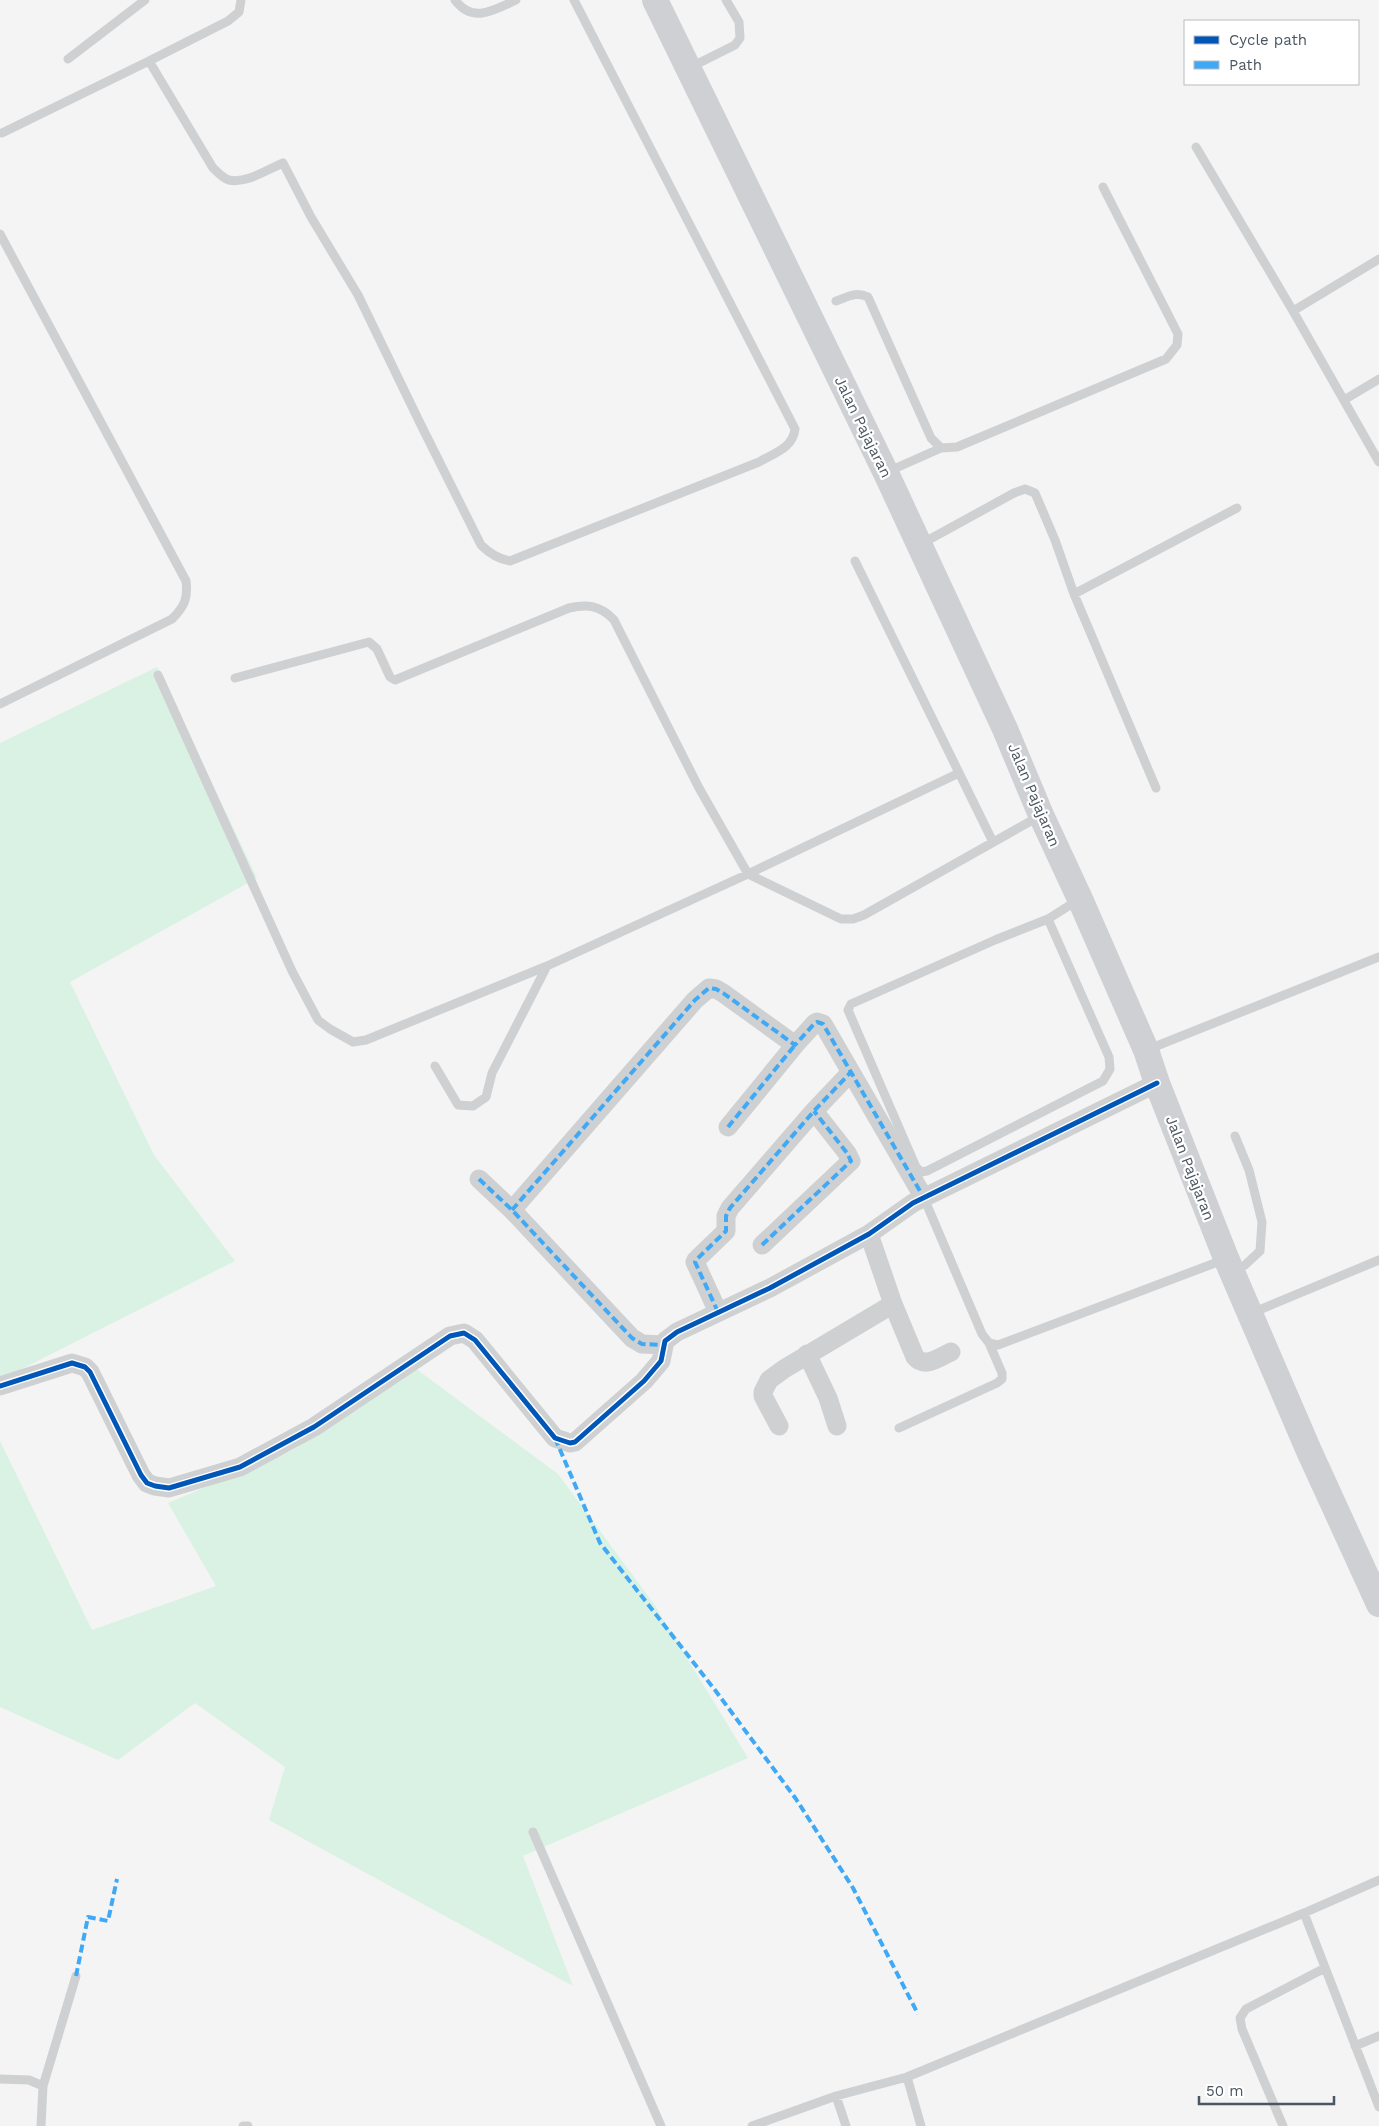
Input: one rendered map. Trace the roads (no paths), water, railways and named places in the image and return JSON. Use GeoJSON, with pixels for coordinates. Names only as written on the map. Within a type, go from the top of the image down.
{"type":"FeatureCollection","features":[{"type":"Feature","properties":{"kind":"main road","name":"Jalan Pajajaran"},"geometry":{"type":"LineString","coordinates":[[655,0],[886,473],[1005,729],[1041,815],[1146,1050],[1157,1083],[1229,1265],[1309,1451],[1379,1604]]}},
{"type":"Feature","properties":{"kind":"street"},"geometry":{"type":"LineString","coordinates":[[512,1210],[704,991],[709,988],[723,993],[795,1045]]}},
{"type":"Feature","properties":{"kind":"street"},"geometry":{"type":"LineString","coordinates":[[728,1127],[814,1024],[817,1022],[823,1024],[924,1198]]}},
{"type":"Feature","properties":{"kind":"street"},"geometry":{"type":"LineString","coordinates":[[718,1312],[695,1262],[696,1260],[726,1231],[726,1216],[730,1208],[814,1111],[850,1073]]}},
{"type":"Feature","properties":{"kind":"street"},"geometry":{"type":"LineString","coordinates":[[0,1386],[72,1363],[85,1367],[90,1372],[141,1475],[146,1482],[162,1488],[170,1488],[240,1467],[276,1449],[314,1427],[450,1336],[464,1333],[475,1340],[555,1438],[570,1443],[575,1442],[644,1381],[661,1361],[664,1354],[664,1345],[670,1336],[770,1288],[869,1234],[913,1203],[1157,1083]]}},
{"type":"Feature","properties":{"kind":"street"},"geometry":{"type":"LineString","coordinates":[[762,1245],[851,1160],[847,1152],[814,1111]]}},
{"type":"Feature","properties":{"kind":"street"},"geometry":{"type":"LineString","coordinates":[[479,1179],[512,1210],[632,1338],[642,1344],[664,1345]]}},
{"type":"Feature","properties":{"kind":"street"},"geometry":{"type":"LineString","coordinates":[[869,1234],[915,1357],[919,1362],[925,1363],[951,1352]]}},
{"type":"Feature","properties":{"kind":"street"},"geometry":{"type":"LineString","coordinates":[[780,1426],[762,1392],[769,1380],[807,1354],[894,1304]]}},
{"type":"Feature","properties":{"kind":"street"},"geometry":{"type":"LineString","coordinates":[[807,1354],[828,1398],[837,1426]]}},
{"type":"Feature","properties":{"kind":"lane"},"geometry":{"type":"LineString","coordinates":[[68,58],[145,0]]}},
{"type":"Feature","properties":{"kind":"lane"},"geometry":{"type":"LineString","coordinates":[[2,133],[149,62],[228,21],[239,12],[241,0]]}},
{"type":"Feature","properties":{"kind":"lane"},"geometry":{"type":"LineString","coordinates":[[455,0],[462,9],[474,14],[492,11],[516,0]]}},
{"type":"Feature","properties":{"kind":"lane"},"geometry":{"type":"LineString","coordinates":[[149,62],[213,168],[222,177],[238,180],[253,176],[283,163],[311,217],[358,295],[481,545],[488,552],[502,560],[510,561],[759,462],[789,445],[796,429],[574,0]]}},
{"type":"Feature","properties":{"kind":"lane"},"geometry":{"type":"LineString","coordinates":[[688,69],[736,45],[740,38],[738,22],[726,0]]}},
{"type":"Feature","properties":{"kind":"lane"},"geometry":{"type":"LineString","coordinates":[[1196,147],[1293,310],[1379,462]]}},
{"type":"Feature","properties":{"kind":"lane"},"geometry":{"type":"LineString","coordinates":[[886,473],[941,448],[957,447],[1166,359],[1176,345],[1178,334],[1103,188]]}},
{"type":"Feature","properties":{"kind":"lane"},"geometry":{"type":"LineString","coordinates":[[0,234],[186,581],[187,600],[172,618],[0,704]]}},
{"type":"Feature","properties":{"kind":"lane"},"geometry":{"type":"LineString","coordinates":[[1293,310],[1379,259]]}},
{"type":"Feature","properties":{"kind":"lane"},"geometry":{"type":"LineString","coordinates":[[836,301],[860,293],[868,297],[932,438],[941,448]]}},
{"type":"Feature","properties":{"kind":"lane"},"geometry":{"type":"LineString","coordinates":[[1344,400],[1379,379]]}},
{"type":"Feature","properties":{"kind":"lane"},"geometry":{"type":"LineString","coordinates":[[919,545],[1014,493],[1025,489],[1035,493],[1055,540],[1074,594],[1156,788]]}},
{"type":"Feature","properties":{"kind":"lane"},"geometry":{"type":"LineString","coordinates":[[1074,594],[1237,508]]}},
{"type":"Feature","properties":{"kind":"lane"},"geometry":{"type":"LineString","coordinates":[[855,560],[993,842]]}},
{"type":"Feature","properties":{"kind":"lane"},"geometry":{"type":"LineString","coordinates":[[235,678],[369,642],[375,645],[390,677],[395,680],[569,608],[584,604],[606,611],[614,620],[699,788],[748,874],[842,919],[853,919],[864,915],[1041,815]]}},
{"type":"Feature","properties":{"kind":"lane"},"geometry":{"type":"LineString","coordinates":[[158,676],[292,971],[318,1020],[330,1030],[352,1042],[366,1040],[547,966],[748,874],[959,773]]}},
{"type":"Feature","properties":{"kind":"lane"},"geometry":{"type":"LineString","coordinates":[[1048,919],[1109,1058],[1110,1070],[1103,1081],[922,1172],[916,1167],[848,1010],[851,1004],[995,940],[1048,919],[1080,899]]}},
{"type":"Feature","properties":{"kind":"lane"},"geometry":{"type":"LineString","coordinates":[[1146,1050],[1379,957]]}},
{"type":"Feature","properties":{"kind":"lane"},"geometry":{"type":"LineString","coordinates":[[435,1066],[458,1105],[473,1106],[486,1097],[492,1073],[547,966]]}},
{"type":"Feature","properties":{"kind":"lane"},"geometry":{"type":"LineString","coordinates":[[989,1342],[998,1345],[1229,1265],[1246,1264],[1260,1251],[1262,1222],[1249,1170],[1235,1136]]}},
{"type":"Feature","properties":{"kind":"lane"},"geometry":{"type":"LineString","coordinates":[[900,1428],[1002,1379],[1002,1373],[989,1342],[982,1334],[924,1198]]}},
{"type":"Feature","properties":{"kind":"lane"},"geometry":{"type":"LineString","coordinates":[[1250,1314],[1379,1260]]}},
{"type":"Feature","properties":{"kind":"lane"},"geometry":{"type":"LineString","coordinates":[[533,1832],[661,2126]]}},
{"type":"Feature","properties":{"kind":"lane"},"geometry":{"type":"LineString","coordinates":[[752,2126],[836,2096],[907,2077],[1304,1913],[1379,1880]]}},
{"type":"Feature","properties":{"kind":"lane"},"geometry":{"type":"LineString","coordinates":[[1304,1913],[1379,2107]]}},
{"type":"Feature","properties":{"kind":"lane"},"geometry":{"type":"LineString","coordinates":[[1283,2126],[1242,2029],[1240,2018],[1246,2009],[1325,1968]]}},
{"type":"Feature","properties":{"kind":"lane"},"geometry":{"type":"LineString","coordinates":[[41,2126],[43,2086],[76,1976]]}},
{"type":"Feature","properties":{"kind":"lane"},"geometry":{"type":"LineString","coordinates":[[1355,2046],[1379,2036]]}},
{"type":"Feature","properties":{"kind":"lane"},"geometry":{"type":"LineString","coordinates":[[907,2077],[921,2126]]}},
{"type":"Feature","properties":{"kind":"lane"},"geometry":{"type":"LineString","coordinates":[[0,2080],[29,2080],[43,2086]]}},
{"type":"Feature","properties":{"kind":"lane"},"geometry":{"type":"LineString","coordinates":[[836,2096],[846,2126]]}},
{"type":"Feature","properties":{"kind":"lane"},"geometry":{"type":"LineString","coordinates":[[243,2126],[248,2126]]}}]}
